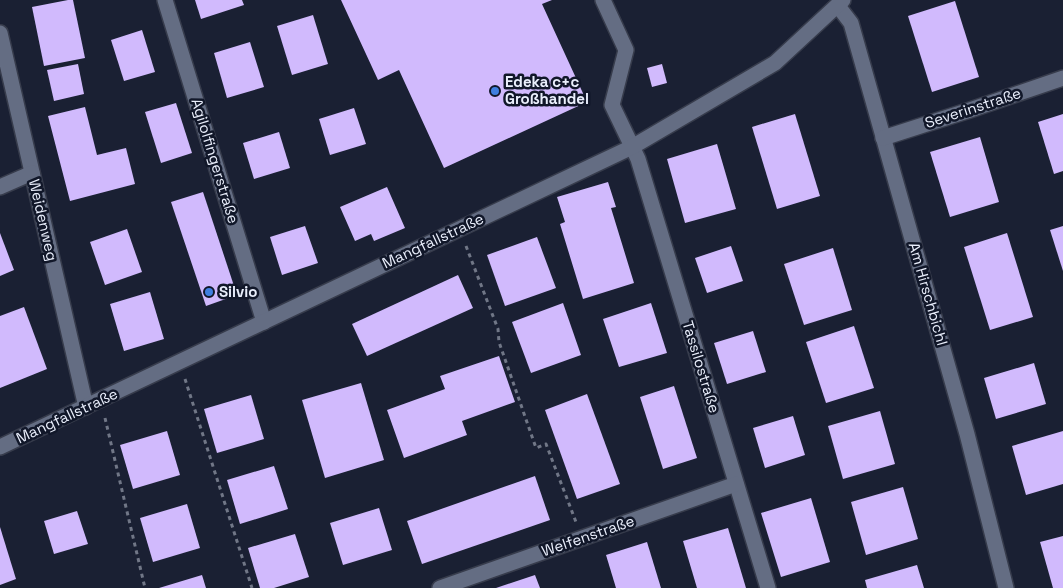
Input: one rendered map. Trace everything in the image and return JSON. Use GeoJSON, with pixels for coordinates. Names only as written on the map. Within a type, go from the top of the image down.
{"type":"FeatureCollection","features":[{"type":"Feature","properties":{"kind":"street","name":"Agilolfingerstraße"},"geometry":{"type":"LineString","coordinates":[[165,0],[264,322]]}},
{"type":"Feature","properties":{"kind":"street","name":"Tassilostraße"},"geometry":{"type":"LineString","coordinates":[[603,0],[626,50],[612,105],[638,159],[768,588]]}},
{"type":"Feature","properties":{"kind":"street","name":"Mangfallstraße"},"geometry":{"type":"LineString","coordinates":[[0,447],[632,147],[775,63],[840,3]]}},
{"type":"Feature","properties":{"kind":"street","name":"Am Hirschbichl"},"geometry":{"type":"LineString","coordinates":[[840,3],[851,23],[967,434],[1006,588]]}},
{"type":"Feature","properties":{"kind":"street","name":"Weidenweg"},"geometry":{"type":"LineString","coordinates":[[0,33],[86,407]]}},
{"type":"Feature","properties":{"kind":"street","name":"Severinstraße"},"geometry":{"type":"LineString","coordinates":[[883,138],[1063,78]]}},
{"type":"Feature","properties":{"kind":"street"},"geometry":{"type":"LineString","coordinates":[[0,187],[32,173]]}},
{"type":"Feature","properties":{"kind":"street","name":"Welfenstraße"},"geometry":{"type":"LineString","coordinates":[[440,588],[736,484]]}},
{"type":"Feature","properties":{"kind":"path"},"geometry":{"type":"LineString","coordinates":[[459,229],[498,329],[499,342],[536,448],[546,444],[582,538]]}},
{"type":"Feature","properties":{"kind":"path"},"geometry":{"type":"LineString","coordinates":[[179,362],[252,588]]}},
{"type":"Feature","properties":{"kind":"path"},"geometry":{"type":"LineString","coordinates":[[100,400],[145,588]]}},
{"type":"Feature","properties":{"kind":"building"},"geometry":{"type":"Polygon","coordinates":[[[73,0],[85,58],[44,66],[32,7],[73,0]]]}},
{"type":"Feature","properties":{"kind":"building"},"geometry":{"type":"Polygon","coordinates":[[[195,0],[242,0],[244,5],[201,19],[195,0]]]}},
{"type":"Feature","properties":{"kind":"building","name":"Edeka c+c Großhandel"},"geometry":{"type":"Polygon","coordinates":[[[341,0],[552,0],[542,4],[587,102],[444,168],[399,70],[378,80],[341,0]]]}},
{"type":"Feature","properties":{"kind":"building"},"geometry":{"type":"Polygon","coordinates":[[[955,1],[979,77],[932,92],[908,16],[955,1]]]}},
{"type":"Feature","properties":{"kind":"building"},"geometry":{"type":"Polygon","coordinates":[[[313,15],[328,64],[292,75],[277,26],[313,15]]]}},
{"type":"Feature","properties":{"kind":"building"},"geometry":{"type":"Polygon","coordinates":[[[142,30],[155,72],[124,81],[111,40],[142,30]]]}},
{"type":"Feature","properties":{"kind":"building"},"geometry":{"type":"Polygon","coordinates":[[[250,42],[264,87],[227,98],[214,53],[250,42]]]}},
{"type":"Feature","properties":{"kind":"building"},"geometry":{"type":"Polygon","coordinates":[[[78,64],[84,94],[54,101],[47,70],[78,64]]]}},
{"type":"Feature","properties":{"kind":"building"},"geometry":{"type":"Polygon","coordinates":[[[662,64],[667,83],[652,87],[647,68],[662,64]]]}},
{"type":"Feature","properties":{"kind":"building"},"geometry":{"type":"Polygon","coordinates":[[[176,103],[192,153],[161,163],[145,112],[176,103]]]}},
{"type":"Feature","properties":{"kind":"building"},"geometry":{"type":"Polygon","coordinates":[[[85,107],[97,155],[126,148],[135,184],[70,201],[48,116],[85,107]]]}},
{"type":"Feature","properties":{"kind":"building"},"geometry":{"type":"Polygon","coordinates":[[[354,108],[366,144],[330,155],[319,119],[354,108]]]}},
{"type":"Feature","properties":{"kind":"building"},"geometry":{"type":"Polygon","coordinates":[[[795,114],[820,196],[777,209],[752,127],[795,114]]]}},
{"type":"Feature","properties":{"kind":"building"},"geometry":{"type":"Polygon","coordinates":[[[1063,114],[1063,171],[1054,174],[1038,122],[1063,114]]]}},
{"type":"Feature","properties":{"kind":"building"},"geometry":{"type":"Polygon","coordinates":[[[279,132],[290,168],[254,179],[243,143],[279,132]]]}},
{"type":"Feature","properties":{"kind":"building"},"geometry":{"type":"Polygon","coordinates":[[[980,137],[999,202],[950,217],[930,152],[980,137]]]}},
{"type":"Feature","properties":{"kind":"building"},"geometry":{"type":"Polygon","coordinates":[[[717,144],[736,209],[685,223],[667,159],[717,144]]]}},
{"type":"Feature","properties":{"kind":"building"},"geometry":{"type":"Polygon","coordinates":[[[608,182],[616,207],[611,208],[634,283],[583,299],[560,224],[565,222],[557,197],[608,182]]]}},
{"type":"Feature","properties":{"kind":"building"},"geometry":{"type":"Polygon","coordinates":[[[387,187],[405,228],[374,241],[371,234],[355,241],[340,207],[387,187]]]}},
{"type":"Feature","properties":{"kind":"building"},"geometry":{"type":"Polygon","coordinates":[[[203,192],[237,295],[206,306],[171,202],[203,192]]]}},
{"type":"Feature","properties":{"kind":"building"},"geometry":{"type":"Polygon","coordinates":[[[305,226],[318,263],[282,275],[270,237],[305,226]]]}},
{"type":"Feature","properties":{"kind":"building"},"geometry":{"type":"Polygon","coordinates":[[[1063,226],[1063,271],[1050,230],[1063,226]]]}},
{"type":"Feature","properties":{"kind":"building"},"geometry":{"type":"Polygon","coordinates":[[[127,229],[142,272],[105,285],[90,242],[127,229]]]}},
{"type":"Feature","properties":{"kind":"building"},"geometry":{"type":"Polygon","coordinates":[[[0,233],[14,270],[0,276],[0,233]]]}},
{"type":"Feature","properties":{"kind":"building"},"geometry":{"type":"Polygon","coordinates":[[[1007,233],[1033,317],[990,330],[964,247],[1007,233]]]}},
{"type":"Feature","properties":{"kind":"building"},"geometry":{"type":"Polygon","coordinates":[[[537,237],[556,288],[505,306],[487,255],[537,237]]]}},
{"type":"Feature","properties":{"kind":"building"},"geometry":{"type":"Polygon","coordinates":[[[731,246],[743,281],[707,293],[695,258],[731,246]]]}},
{"type":"Feature","properties":{"kind":"building"},"geometry":{"type":"Polygon","coordinates":[[[833,248],[852,310],[804,325],[784,264],[833,248]]]}},
{"type":"Feature","properties":{"kind":"building"},"geometry":{"type":"Polygon","coordinates":[[[458,275],[473,308],[367,356],[352,324],[458,275]]]}},
{"type":"Feature","properties":{"kind":"building"},"geometry":{"type":"Polygon","coordinates":[[[150,292],[164,339],[124,351],[110,304],[150,292]]]}},
{"type":"Feature","properties":{"kind":"building"},"geometry":{"type":"Polygon","coordinates":[[[563,303],[581,355],[531,373],[512,322],[563,303]]]}},
{"type":"Feature","properties":{"kind":"building"},"geometry":{"type":"Polygon","coordinates":[[[651,303],[667,353],[619,367],[603,319],[651,303]]]}},
{"type":"Feature","properties":{"kind":"building"},"geometry":{"type":"Polygon","coordinates":[[[24,307],[47,369],[0,388],[0,316],[24,307]]]}},
{"type":"Feature","properties":{"kind":"building"},"geometry":{"type":"Polygon","coordinates":[[[854,326],[874,388],[826,403],[806,342],[854,326]]]}},
{"type":"Feature","properties":{"kind":"building"},"geometry":{"type":"Polygon","coordinates":[[[753,331],[766,372],[727,384],[714,343],[753,331]]]}},
{"type":"Feature","properties":{"kind":"building"},"geometry":{"type":"Polygon","coordinates":[[[499,356],[515,402],[462,421],[467,435],[404,458],[387,410],[445,389],[440,376],[499,356]]]}},
{"type":"Feature","properties":{"kind":"building"},"geometry":{"type":"Polygon","coordinates":[[[1034,363],[1046,404],[996,419],[984,378],[1034,363]]]}},
{"type":"Feature","properties":{"kind":"building"},"geometry":{"type":"Polygon","coordinates":[[[361,383],[384,460],[325,478],[302,400],[361,383]]]}},
{"type":"Feature","properties":{"kind":"building"},"geometry":{"type":"Polygon","coordinates":[[[674,386],[697,458],[663,469],[640,397],[674,386]]]}},
{"type":"Feature","properties":{"kind":"building"},"geometry":{"type":"Polygon","coordinates":[[[587,394],[620,484],[577,499],[545,410],[587,394]]]}},
{"type":"Feature","properties":{"kind":"building"},"geometry":{"type":"Polygon","coordinates":[[[251,395],[264,439],[217,453],[204,409],[251,395]]]}},
{"type":"Feature","properties":{"kind":"building"},"geometry":{"type":"Polygon","coordinates":[[[880,411],[895,464],[843,479],[828,426],[880,411]]]}},
{"type":"Feature","properties":{"kind":"building"},"geometry":{"type":"Polygon","coordinates":[[[793,416],[805,455],[765,468],[753,428],[793,416]]]}},
{"type":"Feature","properties":{"kind":"building"},"geometry":{"type":"Polygon","coordinates":[[[167,431],[180,475],[133,489],[120,445],[167,431]]]}},
{"type":"Feature","properties":{"kind":"building"},"geometry":{"type":"Polygon","coordinates":[[[1063,431],[1063,484],[1026,495],[1012,446],[1063,431]]]}},
{"type":"Feature","properties":{"kind":"building"},"geometry":{"type":"Polygon","coordinates":[[[274,466],[288,509],[240,524],[227,480],[274,466]]]}},
{"type":"Feature","properties":{"kind":"building"},"geometry":{"type":"Polygon","coordinates":[[[535,476],[550,520],[422,564],[407,521],[535,476]]]}},
{"type":"Feature","properties":{"kind":"building"},"geometry":{"type":"Polygon","coordinates":[[[903,487],[918,539],[866,555],[851,502],[903,487]]]}},
{"type":"Feature","properties":{"kind":"building"},"geometry":{"type":"Polygon","coordinates":[[[811,498],[830,562],[781,577],[761,513],[811,498]]]}},
{"type":"Feature","properties":{"kind":"building"},"geometry":{"type":"Polygon","coordinates":[[[187,504],[200,548],[153,562],[140,518],[187,504]]]}},
{"type":"Feature","properties":{"kind":"building"},"geometry":{"type":"Polygon","coordinates":[[[379,508],[392,550],[343,565],[330,523],[379,508]]]}},
{"type":"Feature","properties":{"kind":"building"},"geometry":{"type":"Polygon","coordinates":[[[77,511],[88,544],[54,554],[44,521],[77,511]]]}},
{"type":"Feature","properties":{"kind":"building"},"geometry":{"type":"Polygon","coordinates":[[[0,527],[16,579],[0,585],[0,527]]]}},
{"type":"Feature","properties":{"kind":"building"},"geometry":{"type":"Polygon","coordinates":[[[728,528],[746,588],[697,588],[683,541],[728,528]]]}},
{"type":"Feature","properties":{"kind":"building"},"geometry":{"type":"Polygon","coordinates":[[[295,534],[309,577],[274,588],[260,588],[248,548],[295,534]]]}},
{"type":"Feature","properties":{"kind":"building"},"geometry":{"type":"Polygon","coordinates":[[[1063,536],[1063,588],[1053,588],[1040,542],[1063,536]]]}},
{"type":"Feature","properties":{"kind":"building"},"geometry":{"type":"Polygon","coordinates":[[[647,542],[661,588],[616,588],[606,555],[647,542]]]}},
{"type":"Feature","properties":{"kind":"building"},"geometry":{"type":"Polygon","coordinates":[[[917,565],[924,588],[867,588],[865,580],[917,565]]]}},
{"type":"Feature","properties":{"kind":"building"},"geometry":{"type":"Polygon","coordinates":[[[202,575],[206,588],[159,588],[202,575]]]}},
{"type":"Feature","properties":{"kind":"building"},"geometry":{"type":"Polygon","coordinates":[[[535,575],[540,588],[496,588],[535,575]]]}},
{"type":"Feature","properties":{"kind":"place","name":"Edeka c+c Großhandel"},"geometry":{"type":"Point","coordinates":[495,91]}},
{"type":"Feature","properties":{"kind":"place","name":"Silvio"},"geometry":{"type":"Point","coordinates":[209,292]}}]}
